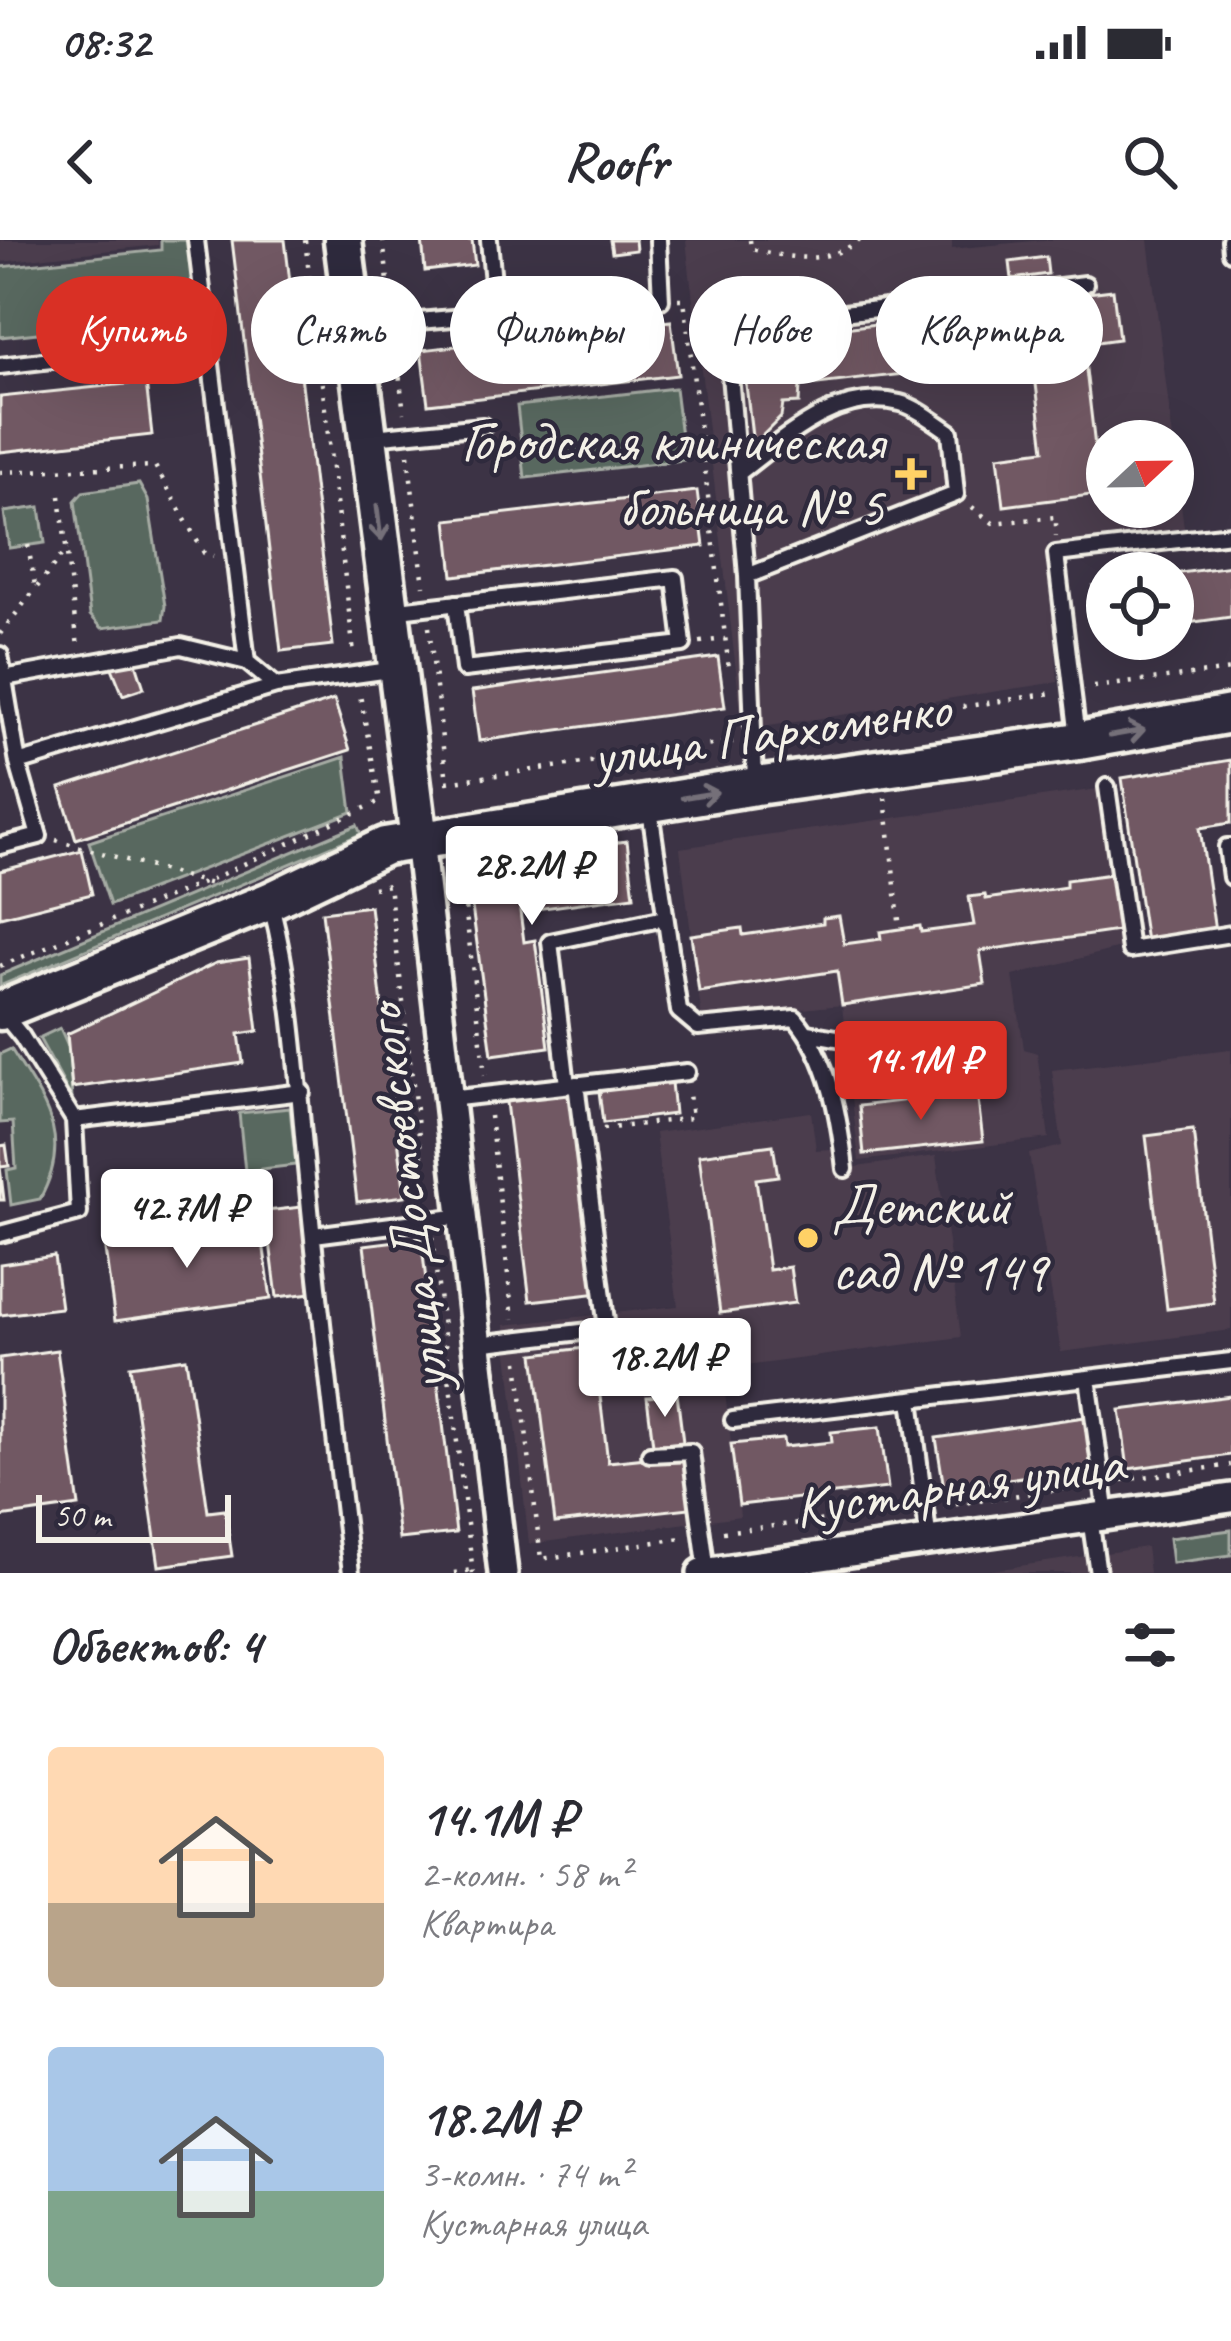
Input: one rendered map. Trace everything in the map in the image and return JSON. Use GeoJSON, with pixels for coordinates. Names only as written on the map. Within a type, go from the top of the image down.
{"type":"FeatureCollection","features":[{"type":"Feature","properties":{"kind":"street","name":"улица Достоевского"},"geometry":{"type":"LineString","coordinates":[[343,240],[348,276]]}},
{"type":"Feature","properties":{"kind":"street","name":"улица Достоевского"},"geometry":{"type":"LineString","coordinates":[[361,384],[368,437],[408,609],[397,669],[503,1573]]}},
{"type":"Feature","properties":{"kind":"street","name":"улица Пархоменко"},"geometry":{"type":"LineString","coordinates":[[0,1011],[270,901],[385,846],[1231,714]]}},
{"type":"Feature","properties":{"kind":"street","name":"Кустарная улица"},"geometry":{"type":"LineString","coordinates":[[705,1573],[1231,1498]]}},
{"type":"Feature","properties":{"kind":"lane"},"geometry":{"type":"LineString","coordinates":[[196,240],[199,276]]}},
{"type":"Feature","properties":{"kind":"lane"},"geometry":{"type":"LineString","coordinates":[[489,240],[492,276]]}},
{"type":"Feature","properties":{"kind":"lane"},"geometry":{"type":"LineString","coordinates":[[658,240],[660,276]]}},
{"type":"Feature","properties":{"kind":"lane"},"geometry":{"type":"LineString","coordinates":[[1230,240],[1231,252]]}},
{"type":"Feature","properties":{"kind":"lane"},"geometry":{"type":"LineString","coordinates":[[755,786],[747,576],[726,327],[876,309]]}},
{"type":"Feature","properties":{"kind":"lane"},"geometry":{"type":"LineString","coordinates":[[0,366],[36,362]]}},
{"type":"Feature","properties":{"kind":"lane"},"geometry":{"type":"LineString","coordinates":[[211,384],[247,662]]}},
{"type":"Feature","properties":{"kind":"lane"},"geometry":{"type":"LineString","coordinates":[[739,473],[803,424],[845,404],[901,403],[950,432],[956,494],[747,576]]}},
{"type":"Feature","properties":{"kind":"lane"},"geometry":{"type":"LineString","coordinates":[[368,437],[483,426]]}},
{"type":"Feature","properties":{"kind":"lane"},"geometry":{"type":"LineString","coordinates":[[1079,741],[1056,554],[1231,534]]}},
{"type":"Feature","properties":{"kind":"lane"},"geometry":{"type":"LineString","coordinates":[[408,609],[456,603],[675,578],[683,644],[464,669],[456,603]]}},
{"type":"Feature","properties":{"kind":"lane"},"geometry":{"type":"LineString","coordinates":[[4,678],[181,646],[247,662],[276,686]]}},
{"type":"Feature","properties":{"kind":"lane"},"geometry":{"type":"LineString","coordinates":[[0,656],[11,754],[39,836],[0,846]]}},
{"type":"Feature","properties":{"kind":"lane"},"geometry":{"type":"LineString","coordinates":[[11,754],[276,686],[397,669]]}},
{"type":"Feature","properties":{"kind":"lane"},"geometry":{"type":"LineString","coordinates":[[1107,787],[1130,950],[1231,934]]}},
{"type":"Feature","properties":{"kind":"lane"},"geometry":{"type":"LineString","coordinates":[[650,803],[677,1006],[698,1027],[790,1016],[808,1033],[836,1107],[845,1168]]}},
{"type":"Feature","properties":{"kind":"lane"},"geometry":{"type":"LineString","coordinates":[[1231,847],[1227,847],[1231,877]]}},
{"type":"Feature","properties":{"kind":"lane"},"geometry":{"type":"LineString","coordinates":[[270,901],[286,968],[302,1092],[351,1573]]}},
{"type":"Feature","properties":{"kind":"lane"},"geometry":{"type":"LineString","coordinates":[[477,1344],[607,1329],[550,942],[665,918]]}},
{"type":"Feature","properties":{"kind":"lane"},"geometry":{"type":"LineString","coordinates":[[0,1011],[74,1120],[80,1213],[0,1234]]}},
{"type":"Feature","properties":{"kind":"lane"},"geometry":{"type":"LineString","coordinates":[[808,1033],[848,1040]]}},
{"type":"Feature","properties":{"kind":"lane"},"geometry":{"type":"LineString","coordinates":[[448,1099],[687,1072]]}},
{"type":"Feature","properties":{"kind":"lane"},"geometry":{"type":"LineString","coordinates":[[74,1120],[302,1092]]}},
{"type":"Feature","properties":{"kind":"lane"},"geometry":{"type":"LineString","coordinates":[[314,1235],[462,1216]]}},
{"type":"Feature","properties":{"kind":"lane"},"geometry":{"type":"LineString","coordinates":[[733,1420],[1231,1361]]}},
{"type":"Feature","properties":{"kind":"lane"},"geometry":{"type":"LineString","coordinates":[[1088,1378],[1102,1483],[1098,1573]]}},
{"type":"Feature","properties":{"kind":"lane"},"geometry":{"type":"LineString","coordinates":[[911,1399],[929,1542]]}},
{"type":"Feature","properties":{"kind":"lane"},"geometry":{"type":"LineString","coordinates":[[650,1454],[691,1452],[705,1573]]}},
{"type":"Feature","properties":{"kind":"path"},"geometry":{"type":"LineString","coordinates":[[0,966],[205,882],[380,801],[356,675],[305,240]]}},
{"type":"Feature","properties":{"kind":"path"},"geometry":{"type":"LineString","coordinates":[[383,240],[387,276]]}},
{"type":"Feature","properties":{"kind":"path"},"geometry":{"type":"LineString","coordinates":[[750,240],[752,248],[802,260],[848,249],[860,240]]}},
{"type":"Feature","properties":{"kind":"path"},"geometry":{"type":"LineString","coordinates":[[665,301],[684,299],[730,680]]}},
{"type":"Feature","properties":{"kind":"path"},"geometry":{"type":"LineString","coordinates":[[400,384],[406,435],[408,609],[447,782],[1231,670]]}},
{"type":"Feature","properties":{"kind":"path"},"geometry":{"type":"LineString","coordinates":[[0,472],[155,466],[204,553],[235,566]]}},
{"type":"Feature","properties":{"kind":"path"},"geometry":{"type":"LineString","coordinates":[[956,494],[993,523],[1056,518],[1056,554]]}},
{"type":"Feature","properties":{"kind":"path"},"geometry":{"type":"LineString","coordinates":[[60,496],[80,664]]}},
{"type":"Feature","properties":{"kind":"path"},"geometry":{"type":"LineString","coordinates":[[28,545],[35,586]]}},
{"type":"Feature","properties":{"kind":"path"},"geometry":{"type":"LineString","coordinates":[[0,634],[68,548]]}},
{"type":"Feature","properties":{"kind":"path"},"geometry":{"type":"LineString","coordinates":[[881,769],[900,929]]}},
{"type":"Feature","properties":{"kind":"path"},"geometry":{"type":"LineString","coordinates":[[77,845],[270,901]]}},
{"type":"Feature","properties":{"kind":"path"},"geometry":{"type":"LineString","coordinates":[[461,872],[541,1559],[1231,1465]]}},
{"type":"Feature","properties":{"kind":"path"},"geometry":{"type":"LineString","coordinates":[[454,1573],[473,1573]]}},
{"type":"Feature","properties":{"kind":"shaded area"},"geometry":{"type":"Polygon","coordinates":[[[0,240],[158,240],[158,245],[0,262],[0,240]]]}},
{"type":"Feature","properties":{"kind":"shaded area","name":"Городская клиническая больница № 5"},"geometry":{"type":"Polygon","coordinates":[[[686,240],[952,240],[952,249],[1044,240],[1148,240],[1170,420],[1086,420],[1086,528],[1184,528],[1047,544],[1058,682],[743,730],[703,384],[852,384],[852,276],[690,276],[686,240]]]}},
{"type":"Feature","properties":{"kind":"shaded area"},"geometry":{"type":"Polygon","coordinates":[[[1098,789],[1123,947],[1013,976],[1024,1049],[1037,1053],[1049,1138],[859,1161],[842,1005],[702,1019],[680,848],[1098,789]]]}},
{"type":"Feature","properties":{"kind":"shaded area"},"geometry":{"type":"Polygon","coordinates":[[[1231,1049],[1231,1330],[1061,1352],[1029,1154],[1062,1146],[1052,1070],[1231,1049]]]}},
{"type":"Feature","properties":{"kind":"shaded area"},"geometry":{"type":"Polygon","coordinates":[[[811,1112],[816,1150],[832,1149],[835,1170],[936,1156],[961,1337],[722,1369],[740,1516],[529,1544],[505,1325],[678,1306],[655,1133],[811,1112]]]}},
{"type":"Feature","properties":{"kind":"shaded area"},"geometry":{"type":"Polygon","coordinates":[[[1146,1547],[1149,1573],[974,1573],[1146,1547]]]}},
{"type":"Feature","properties":{"kind":"green space"},"geometry":{"type":"Polygon","coordinates":[[[161,240],[189,240],[193,276],[36,276],[36,333],[0,337],[0,267],[161,250],[161,240]]]}},
{"type":"Feature","properties":{"kind":"green space"},"geometry":{"type":"Polygon","coordinates":[[[675,388],[684,460],[525,478],[517,406],[675,388]]]}},
{"type":"Feature","properties":{"kind":"green space"},"geometry":{"type":"Polygon","coordinates":[[[139,484],[148,500],[165,606],[163,620],[102,628],[90,615],[75,501],[83,492],[139,484]]]}},
{"type":"Feature","properties":{"kind":"green space"},"geometry":{"type":"Polygon","coordinates":[[[40,507],[45,543],[9,548],[4,512],[40,507]]]}},
{"type":"Feature","properties":{"kind":"green space"},"geometry":{"type":"Polygon","coordinates":[[[345,757],[352,812],[110,905],[89,842],[345,757]]]}},
{"type":"Feature","properties":{"kind":"green space"},"geometry":{"type":"Polygon","coordinates":[[[357,825],[361,834],[0,986],[0,975],[357,825]]]}},
{"type":"Feature","properties":{"kind":"green space"},"geometry":{"type":"Polygon","coordinates":[[[60,1028],[69,1048],[72,1099],[39,1038],[60,1028]]]}},
{"type":"Feature","properties":{"kind":"green space"},"geometry":{"type":"Polygon","coordinates":[[[11,1049],[44,1103],[51,1121],[54,1157],[40,1199],[11,1205],[7,1170],[16,1168],[13,1122],[0,1123],[0,1054],[11,1049]]]}},
{"type":"Feature","properties":{"kind":"green space"},"geometry":{"type":"Polygon","coordinates":[[[290,1108],[296,1165],[245,1171],[239,1113],[290,1108]]]}},
{"type":"Feature","properties":{"kind":"green space"},"geometry":{"type":"Polygon","coordinates":[[[1231,1530],[1231,1555],[1172,1563],[1169,1538],[1231,1530]]]}},
{"type":"Feature","properties":{"kind":"building"},"geometry":{"type":"Polygon","coordinates":[[[232,240],[285,240],[289,276],[251,276],[251,384],[302,384],[333,645],[281,651],[232,240]]]}},
{"type":"Feature","properties":{"kind":"building"},"geometry":{"type":"Polygon","coordinates":[[[422,240],[472,240],[475,265],[425,271],[422,240]]]}},
{"type":"Feature","properties":{"kind":"building"},"geometry":{"type":"Polygon","coordinates":[[[610,240],[635,240],[636,250],[612,253],[610,240]]]}},
{"type":"Feature","properties":{"kind":"building"},"geometry":{"type":"Polygon","coordinates":[[[1046,257],[1048,274],[1012,276],[1010,262],[1046,257]]]}},
{"type":"Feature","properties":{"kind":"building"},"geometry":{"type":"Polygon","coordinates":[[[1113,290],[1119,339],[1103,341],[1103,291],[1113,290]]]}},
{"type":"Feature","properties":{"kind":"building"},"geometry":{"type":"Polygon","coordinates":[[[671,321],[678,375],[665,377],[665,322],[671,321]]]}},
{"type":"Feature","properties":{"kind":"building"},"geometry":{"type":"Polygon","coordinates":[[[876,324],[876,377],[852,380],[852,327],[876,324]]]}},
{"type":"Feature","properties":{"kind":"building"},"geometry":{"type":"Polygon","coordinates":[[[450,347],[450,384],[600,384],[428,404],[426,349],[450,347]]]}},
{"type":"Feature","properties":{"kind":"building"},"geometry":{"type":"Polygon","coordinates":[[[146,384],[152,435],[0,452],[0,397],[146,384]]]}},
{"type":"Feature","properties":{"kind":"building"},"geometry":{"type":"Polygon","coordinates":[[[746,384],[817,384],[800,386],[799,403],[783,404],[781,417],[753,445],[746,384]]]}},
{"type":"Feature","properties":{"kind":"building"},"geometry":{"type":"Polygon","coordinates":[[[1036,384],[1088,384],[1092,420],[1086,420],[1086,496],[1004,506],[998,456],[1044,450],[1036,384]]]}},
{"type":"Feature","properties":{"kind":"building"},"geometry":{"type":"Polygon","coordinates":[[[697,491],[704,546],[453,576],[447,520],[697,491]]]}},
{"type":"Feature","properties":{"kind":"building"},"geometry":{"type":"Polygon","coordinates":[[[1231,566],[1231,617],[1194,622],[1194,571],[1231,566]]]}},
{"type":"Feature","properties":{"kind":"building"},"geometry":{"type":"Polygon","coordinates":[[[718,657],[725,707],[479,741],[472,691],[718,657]]]}},
{"type":"Feature","properties":{"kind":"building"},"geometry":{"type":"Polygon","coordinates":[[[135,660],[144,688],[123,695],[112,668],[135,660]]]}},
{"type":"Feature","properties":{"kind":"building"},"geometry":{"type":"Polygon","coordinates":[[[334,700],[350,750],[76,839],[60,788],[334,700]]]}},
{"type":"Feature","properties":{"kind":"building"},"geometry":{"type":"Polygon","coordinates":[[[1231,760],[1231,823],[1200,828],[1215,931],[1146,942],[1122,778],[1231,760]]]}},
{"type":"Feature","properties":{"kind":"building"},"geometry":{"type":"Polygon","coordinates":[[[627,841],[634,896],[520,911],[524,942],[535,940],[549,1047],[492,1055],[466,862],[627,841]]]}},
{"type":"Feature","properties":{"kind":"building"},"geometry":{"type":"Polygon","coordinates":[[[82,850],[92,894],[0,917],[0,871],[82,850]]]}},
{"type":"Feature","properties":{"kind":"building"},"geometry":{"type":"Polygon","coordinates":[[[1112,874],[1118,931],[980,951],[985,984],[842,1005],[837,971],[699,992],[691,935],[742,928],[743,935],[823,923],[823,918],[839,916],[844,944],[881,939],[880,932],[974,925],[969,897],[985,895],[986,899],[1066,887],[1066,880],[1112,874]]]}},
{"type":"Feature","properties":{"kind":"building"},"geometry":{"type":"Polygon","coordinates":[[[370,906],[405,1196],[357,1202],[322,912],[370,906]]]}},
{"type":"Feature","properties":{"kind":"building"},"geometry":{"type":"Polygon","coordinates":[[[249,958],[258,1031],[239,1034],[243,1063],[72,1088],[67,1034],[216,963],[249,958]]]}},
{"type":"Feature","properties":{"kind":"building"},"geometry":{"type":"Polygon","coordinates":[[[671,1082],[674,1114],[603,1123],[599,1091],[671,1082]]]}},
{"type":"Feature","properties":{"kind":"building"},"geometry":{"type":"Polygon","coordinates":[[[575,1086],[600,1293],[530,1301],[505,1094],[575,1086]]]}},
{"type":"Feature","properties":{"kind":"building"},"geometry":{"type":"Polygon","coordinates":[[[977,1092],[983,1141],[864,1154],[859,1106],[977,1092]]]}},
{"type":"Feature","properties":{"kind":"building"},"geometry":{"type":"Polygon","coordinates":[[[1193,1130],[1214,1303],[1167,1309],[1146,1136],[1193,1130]]]}},
{"type":"Feature","properties":{"kind":"building"},"geometry":{"type":"Polygon","coordinates":[[[6,1145],[9,1166],[0,1167],[0,1146],[6,1145]]]}},
{"type":"Feature","properties":{"kind":"building"},"geometry":{"type":"Polygon","coordinates":[[[773,1145],[778,1176],[756,1179],[769,1270],[790,1267],[795,1303],[720,1313],[699,1155],[773,1145]]]}},
{"type":"Feature","properties":{"kind":"building"},"geometry":{"type":"Polygon","coordinates":[[[160,1171],[163,1199],[139,1202],[136,1173],[160,1171]]]}},
{"type":"Feature","properties":{"kind":"building"},"geometry":{"type":"Polygon","coordinates":[[[135,1189],[136,1205],[110,1208],[109,1192],[135,1189]]]}},
{"type":"Feature","properties":{"kind":"building"},"geometry":{"type":"Polygon","coordinates":[[[194,1193],[195,1207],[170,1210],[168,1196],[194,1193]]]}},
{"type":"Feature","properties":{"kind":"building"},"geometry":{"type":"Polygon","coordinates":[[[302,1207],[312,1293],[277,1297],[266,1211],[302,1207]]]}},
{"type":"Feature","properties":{"kind":"building"},"geometry":{"type":"Polygon","coordinates":[[[260,1221],[271,1299],[115,1321],[104,1242],[260,1221]]]}},
{"type":"Feature","properties":{"kind":"building"},"geometry":{"type":"Polygon","coordinates":[[[421,1238],[456,1533],[399,1539],[364,1245],[421,1238]]]}},
{"type":"Feature","properties":{"kind":"building"},"geometry":{"type":"Polygon","coordinates":[[[54,1256],[61,1308],[0,1315],[0,1264],[54,1256]]]}},
{"type":"Feature","properties":{"kind":"building"},"geometry":{"type":"Polygon","coordinates":[[[594,1347],[608,1462],[684,1454],[690,1508],[555,1523],[534,1354],[594,1347]]]}},
{"type":"Feature","properties":{"kind":"building"},"geometry":{"type":"Polygon","coordinates":[[[57,1350],[79,1506],[0,1517],[0,1358],[57,1350]]]}},
{"type":"Feature","properties":{"kind":"building"},"geometry":{"type":"Polygon","coordinates":[[[186,1358],[208,1512],[225,1510],[232,1556],[159,1566],[130,1366],[186,1358]]]}},
{"type":"Feature","properties":{"kind":"building"},"geometry":{"type":"Polygon","coordinates":[[[677,1394],[683,1442],[653,1445],[647,1397],[677,1394]]]}},
{"type":"Feature","properties":{"kind":"building"},"geometry":{"type":"Polygon","coordinates":[[[1231,1396],[1231,1455],[1128,1469],[1120,1410],[1231,1396]]]}},
{"type":"Feature","properties":{"kind":"building"},"geometry":{"type":"Polygon","coordinates":[[[1085,1417],[1092,1467],[944,1488],[936,1438],[1085,1417]]]}},
{"type":"Feature","properties":{"kind":"building"},"geometry":{"type":"Polygon","coordinates":[[[880,1427],[888,1488],[739,1505],[731,1444],[783,1439],[784,1447],[832,1442],[831,1432],[880,1427]]]}},
{"type":"Feature","properties":{"kind":"place","name":"Городская клиническая больница № 5"},"geometry":{"type":"Point","coordinates":[911,474]}},
{"type":"Feature","properties":{"kind":"place","name":"Детский сад № 149"},"geometry":{"type":"Point","coordinates":[808,1238]}}]}
